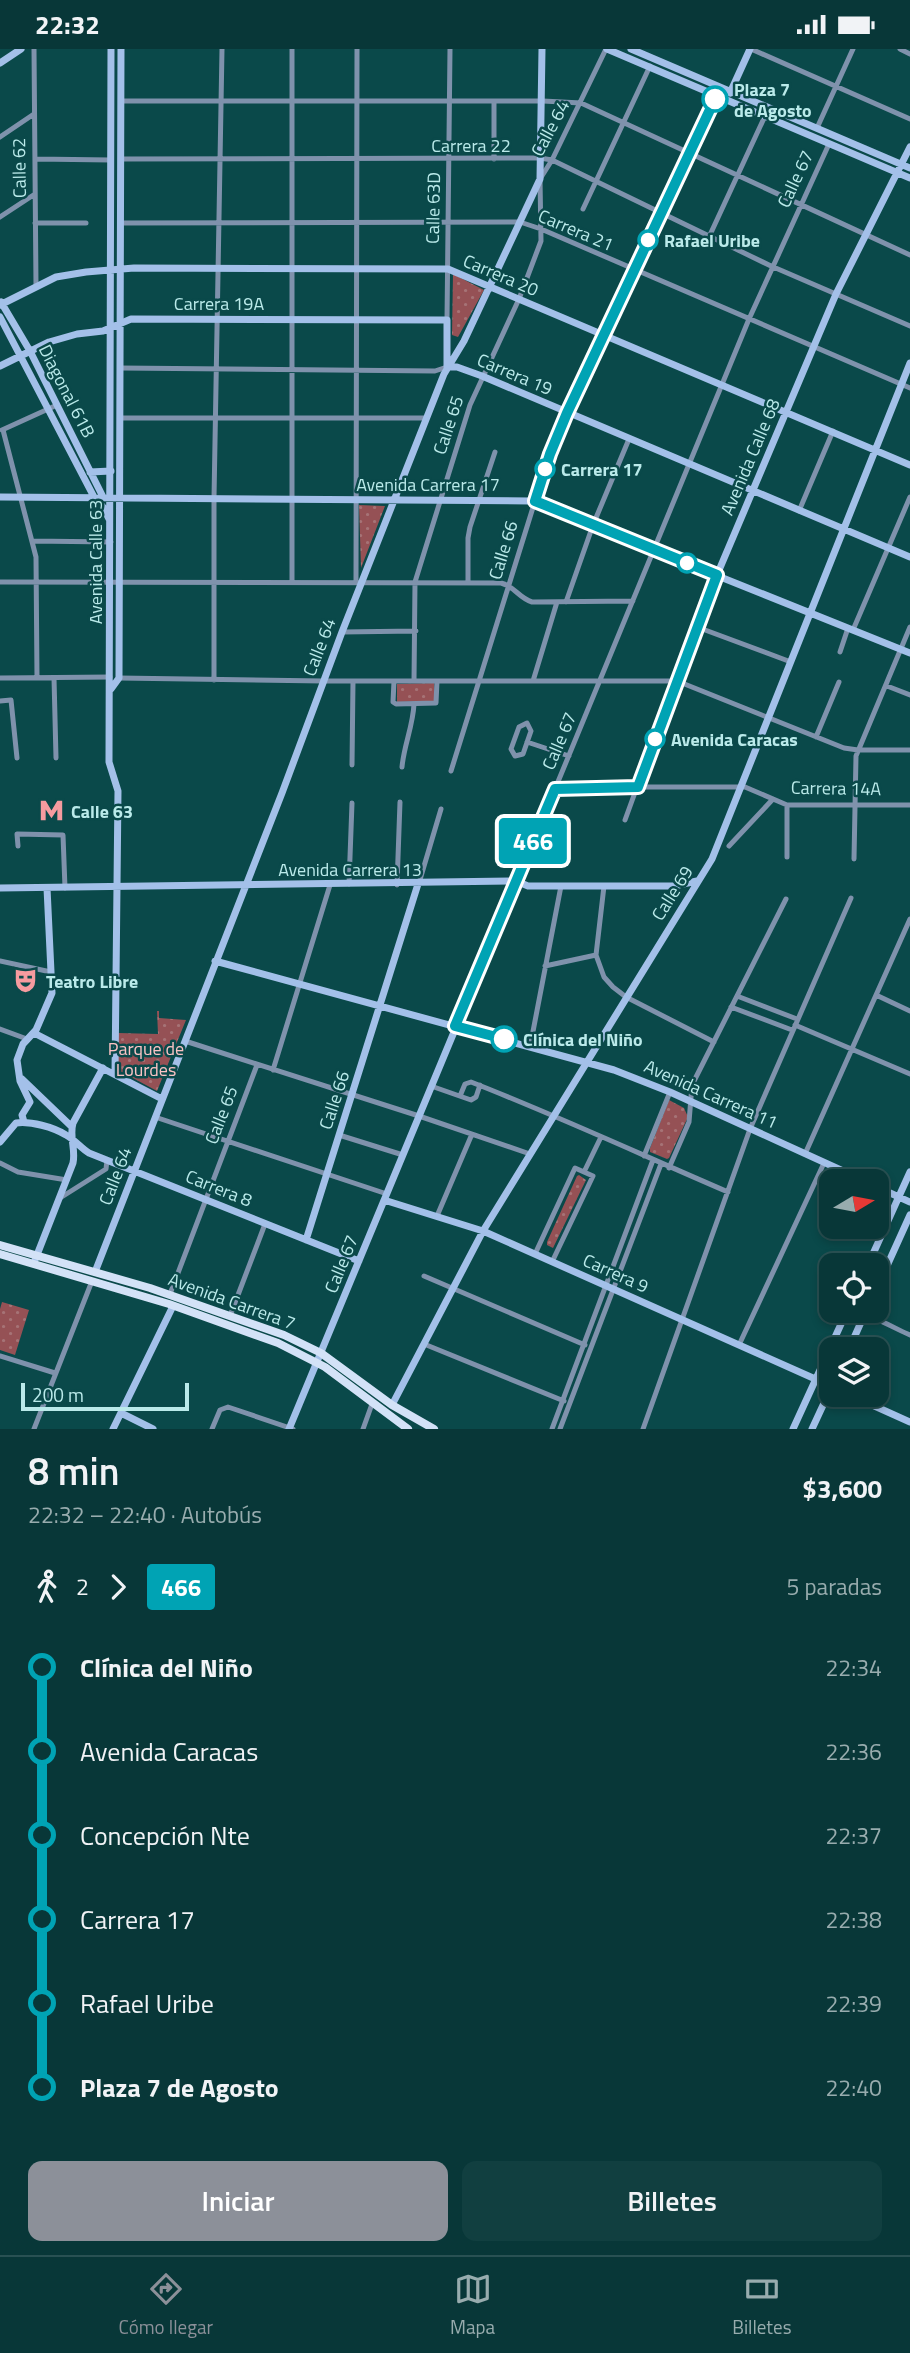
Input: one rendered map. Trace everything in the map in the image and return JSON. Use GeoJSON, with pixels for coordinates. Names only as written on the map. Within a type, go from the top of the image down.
{"type":"FeatureCollection","features":[{"type":"Feature","properties":{"kind":"main road","name":"Avenida Carrera 7"},"geometry":{"type":"LineString","coordinates":[[0,1245],[269,1339],[317,1363],[408,1429]]}},
{"type":"Feature","properties":{"kind":"main road","name":"Avenida Carrera 7"},"geometry":{"type":"LineString","coordinates":[[0,1254],[35,1259]]}},
{"type":"Feature","properties":{"kind":"main road","name":"Avenida Carrera 7"},"geometry":{"type":"LineString","coordinates":[[94,1277],[170,1294],[276,1332],[321,1353],[392,1405],[434,1429]]}},
{"type":"Feature","properties":{"kind":"street"},"geometry":{"type":"LineString","coordinates":[[0,63],[20,49]]}},
{"type":"Feature","properties":{"kind":"street","name":"Calle 62"},"geometry":{"type":"LineString","coordinates":[[34,49],[36,283]]}},
{"type":"Feature","properties":{"kind":"street","name":"Avenida Calle 63"},"geometry":{"type":"LineString","coordinates":[[111,49],[111,471],[107,497],[116,582],[119,678]]}},
{"type":"Feature","properties":{"kind":"street","name":"Avenida Calle 63"},"geometry":{"type":"LineString","coordinates":[[115,1074],[118,790],[109,762],[110,677],[120,497],[121,49]]}},
{"type":"Feature","properties":{"kind":"street"},"geometry":{"type":"LineString","coordinates":[[214,680],[214,498],[222,49]]}},
{"type":"Feature","properties":{"kind":"street"},"geometry":{"type":"LineString","coordinates":[[292,49],[292,582]]}},
{"type":"Feature","properties":{"kind":"street"},"geometry":{"type":"LineString","coordinates":[[357,49],[356,499],[359,582]]}},
{"type":"Feature","properties":{"kind":"street","name":"Calle 63D"},"geometry":{"type":"LineString","coordinates":[[447,367],[450,49]]}},
{"type":"Feature","properties":{"kind":"street"},"geometry":{"type":"LineString","coordinates":[[540,179],[542,49]]}},
{"type":"Feature","properties":{"kind":"street"},"geometry":{"type":"LineString","coordinates":[[607,49],[910,178]]}},
{"type":"Feature","properties":{"kind":"street","name":"Calle 64"},"geometry":{"type":"LineString","coordinates":[[34,1429],[245,885],[359,582],[447,367],[464,341],[540,179],[607,49]]}},
{"type":"Feature","properties":{"kind":"street"},"geometry":{"type":"LineString","coordinates":[[631,49],[645,52],[731,92],[910,168]]}},
{"type":"Feature","properties":{"kind":"street"},"geometry":{"type":"LineString","coordinates":[[727,100],[750,49],[910,119]]}},
{"type":"Feature","properties":{"kind":"street","name":"Calle 67"},"geometry":{"type":"LineString","coordinates":[[817,128],[853,49]]}},
{"type":"Feature","properties":{"kind":"street"},"geometry":{"type":"LineString","coordinates":[[900,49],[910,54]]}},
{"type":"Feature","properties":{"kind":"street"},"geometry":{"type":"LineString","coordinates":[[583,209],[650,66]]}},
{"type":"Feature","properties":{"kind":"street"},"geometry":{"type":"LineString","coordinates":[[716,95],[731,92]]}},
{"type":"Feature","properties":{"kind":"street","name":"Calle 66"},"geometry":{"type":"LineString","coordinates":[[451,771],[550,454],[716,95]]}},
{"type":"Feature","properties":{"kind":"street"},"geometry":{"type":"LineString","coordinates":[[121,101],[581,103],[910,255]]}},
{"type":"Feature","properties":{"kind":"street"},"geometry":{"type":"LineString","coordinates":[[494,102],[494,159]]}},
{"type":"Feature","properties":{"kind":"street"},"geometry":{"type":"LineString","coordinates":[[0,137],[34,114]]}},
{"type":"Feature","properties":{"kind":"street"},"geometry":{"type":"LineString","coordinates":[[709,237],[765,116]]}},
{"type":"Feature","properties":{"kind":"street","name":"Calle 67"},"geometry":{"type":"LineString","coordinates":[[290,1428],[771,266],[829,144]]}},
{"type":"Feature","properties":{"kind":"street","name":"Avenida Calle 68"},"geometry":{"type":"LineString","coordinates":[[638,787],[717,575],[786,411],[836,294],[910,147]]}},
{"type":"Feature","properties":{"kind":"street"},"geometry":{"type":"LineString","coordinates":[[35,159],[111,160]]}},
{"type":"Feature","properties":{"kind":"street","name":"Carrera 22"},"geometry":{"type":"LineString","coordinates":[[121,159],[552,160],[771,266],[910,326]]}},
{"type":"Feature","properties":{"kind":"street","name":"Calle 65"},"geometry":{"type":"LineString","coordinates":[[414,681],[415,582],[470,405],[519,299],[541,241],[540,179]]}},
{"type":"Feature","properties":{"kind":"street"},"geometry":{"type":"LineString","coordinates":[[0,217],[35,194]]}},
{"type":"Feature","properties":{"kind":"street","name":"Carrera 21"},"geometry":{"type":"LineString","coordinates":[[121,223],[520,222],[910,389]]}},
{"type":"Feature","properties":{"kind":"street"},"geometry":{"type":"LineString","coordinates":[[35,223],[86,223]]}},
{"type":"Feature","properties":{"kind":"street","name":"Carrera 20"},"geometry":{"type":"LineString","coordinates":[[1,308],[36,283],[73,273],[121,269],[448,269],[910,465]]}},
{"type":"Feature","properties":{"kind":"street","name":"Diagonal 61B"},"geometry":{"type":"LineString","coordinates":[[1,308],[53,407],[94,497],[108,514],[111,526]]}},
{"type":"Feature","properties":{"kind":"street","name":"Carrera 19A"},"geometry":{"type":"LineString","coordinates":[[0,366],[60,338],[100,332],[131,319],[447,320]]}},
{"type":"Feature","properties":{"kind":"street","name":"Calle 69"},"geometry":{"type":"LineString","coordinates":[[392,1405],[483,1231],[712,859],[910,363]]}},
{"type":"Feature","properties":{"kind":"street","name":"Carrera 19"},"geometry":{"type":"LineString","coordinates":[[120,368],[435,371],[457,367],[910,557]]}},
{"type":"Feature","properties":{"kind":"street"},"geometry":{"type":"LineString","coordinates":[[37,678],[37,582],[32,541],[1,430],[53,407]]}},
{"type":"Feature","properties":{"kind":"street","name":"Diagonal 61B"},"geometry":{"type":"LineString","coordinates":[[53,407],[107,497]]}},
{"type":"Feature","properties":{"kind":"street"},"geometry":{"type":"LineString","coordinates":[[120,418],[426,418]]}},
{"type":"Feature","properties":{"kind":"street"},"geometry":{"type":"LineString","coordinates":[[799,511],[833,431]]}},
{"type":"Feature","properties":{"kind":"street"},"geometry":{"type":"LineString","coordinates":[[566,602],[593,525],[629,439]]}},
{"type":"Feature","properties":{"kind":"street"},"geometry":{"type":"LineString","coordinates":[[468,582],[468,538],[495,452]]}},
{"type":"Feature","properties":{"kind":"street"},"geometry":{"type":"LineString","coordinates":[[90,472],[111,471]]}},
{"type":"Feature","properties":{"kind":"street","name":"Avenida Carrera 17"},"geometry":{"type":"LineString","coordinates":[[0,497],[535,501],[910,653]]}},
{"type":"Feature","properties":{"kind":"street"},"geometry":{"type":"LineString","coordinates":[[840,652],[910,497]]}},
{"type":"Feature","properties":{"kind":"street"},"geometry":{"type":"LineString","coordinates":[[32,541],[111,543]]}},
{"type":"Feature","properties":{"kind":"street"},"geometry":{"type":"LineString","coordinates":[[0,582],[468,582],[509,585],[527,600],[633,601]]}},
{"type":"Feature","properties":{"kind":"street"},"geometry":{"type":"LineString","coordinates":[[533,681],[557,602]]}},
{"type":"Feature","properties":{"kind":"street"},"geometry":{"type":"LineString","coordinates":[[697,627],[791,663]]}},
{"type":"Feature","properties":{"kind":"street"},"geometry":{"type":"LineString","coordinates":[[854,859],[854,765],[910,627]]}},
{"type":"Feature","properties":{"kind":"street"},"geometry":{"type":"LineString","coordinates":[[342,632],[416,631]]}},
{"type":"Feature","properties":{"kind":"street"},"geometry":{"type":"LineString","coordinates":[[0,678],[110,677]]}},
{"type":"Feature","properties":{"kind":"street"},"geometry":{"type":"LineString","coordinates":[[54,678],[56,758]]}},
{"type":"Feature","properties":{"kind":"street"},"geometry":{"type":"LineString","coordinates":[[110,697],[113,685],[119,678],[677,681],[844,748],[910,750]]}},
{"type":"Feature","properties":{"kind":"street"},"geometry":{"type":"LineString","coordinates":[[352,765],[353,681]]}},
{"type":"Feature","properties":{"kind":"street"},"geometry":{"type":"LineString","coordinates":[[394,681],[394,704],[436,703],[437,681]]}},
{"type":"Feature","properties":{"kind":"street"},"geometry":{"type":"LineString","coordinates":[[816,737],[839,682]]}},
{"type":"Feature","properties":{"kind":"street"},"geometry":{"type":"LineString","coordinates":[[887,686],[910,695]]}},
{"type":"Feature","properties":{"kind":"street"},"geometry":{"type":"LineString","coordinates":[[0,701],[11,700],[17,758]]}},
{"type":"Feature","properties":{"kind":"street"},"geometry":{"type":"LineString","coordinates":[[402,767],[403,750],[412,727],[414,704]]}},
{"type":"Feature","properties":{"kind":"street"},"geometry":{"type":"LineString","coordinates":[[524,723],[531,729],[527,742],[521,755],[513,755],[511,749],[519,727],[524,723]]}},
{"type":"Feature","properties":{"kind":"street"},"geometry":{"type":"LineString","coordinates":[[527,742],[569,757]]}},
{"type":"Feature","properties":{"kind":"street"},"geometry":{"type":"LineString","coordinates":[[625,820],[638,787]]}},
{"type":"Feature","properties":{"kind":"street","name":"Carrera 14A"},"geometry":{"type":"LineString","coordinates":[[555,789],[741,787],[749,788],[787,806],[910,805]]}},
{"type":"Feature","properties":{"kind":"street"},"geometry":{"type":"LineString","coordinates":[[729,846],[773,799]]}},
{"type":"Feature","properties":{"kind":"street"},"geometry":{"type":"LineString","coordinates":[[397,884],[400,802]]}},
{"type":"Feature","properties":{"kind":"street"},"geometry":{"type":"LineString","coordinates":[[349,885],[352,803]]}},
{"type":"Feature","properties":{"kind":"street"},"geometry":{"type":"LineString","coordinates":[[787,806],[787,857]]}},
{"type":"Feature","properties":{"kind":"street","name":"Calle 66"},"geometry":{"type":"LineString","coordinates":[[306,1240],[441,809]]}},
{"type":"Feature","properties":{"kind":"street"},"geometry":{"type":"LineString","coordinates":[[18,846],[17,834],[63,835],[65,888]]}},
{"type":"Feature","properties":{"kind":"street","name":"Avenida Carrera 13"},"geometry":{"type":"LineString","coordinates":[[0,888],[516,881],[528,887],[674,886],[698,881]]}},
{"type":"Feature","properties":{"kind":"street"},"geometry":{"type":"LineString","coordinates":[[273,1070],[330,885]]}},
{"type":"Feature","properties":{"kind":"street"},"geometry":{"type":"LineString","coordinates":[[530,1047],[561,886]]}},
{"type":"Feature","properties":{"kind":"street"},"geometry":{"type":"LineString","coordinates":[[604,886],[596,955],[604,977],[626,997],[714,1042]]}},
{"type":"Feature","properties":{"kind":"street"},"geometry":{"type":"LineString","coordinates":[[23,1122],[22,1115],[30,1102],[18,1074],[18,1054],[34,1033],[49,1003],[52,985],[47,888]]}},
{"type":"Feature","properties":{"kind":"street"},"geometry":{"type":"LineString","coordinates":[[643,1429],[750,1129],[850,898]]}},
{"type":"Feature","properties":{"kind":"street"},"geometry":{"type":"LineString","coordinates":[[669,1168],[689,1122],[692,1085],[786,899]]}},
{"type":"Feature","properties":{"kind":"street"},"geometry":{"type":"LineString","coordinates":[[806,1154],[910,919]]}},
{"type":"Feature","properties":{"kind":"street"},"geometry":{"type":"LineString","coordinates":[[545,966],[596,955]]}},
{"type":"Feature","properties":{"kind":"street"},"geometry":{"type":"LineString","coordinates":[[0,961],[51,972]]}},
{"type":"Feature","properties":{"kind":"street","name":"Avenida Carrera 11"},"geometry":{"type":"LineString","coordinates":[[215,961],[643,1080],[838,1169]]}},
{"type":"Feature","properties":{"kind":"street"},"geometry":{"type":"LineString","coordinates":[[876,995],[910,1011]]}},
{"type":"Feature","properties":{"kind":"street"},"geometry":{"type":"LineString","coordinates":[[737,996],[795,1025],[910,1074]]}},
{"type":"Feature","properties":{"kind":"street"},"geometry":{"type":"LineString","coordinates":[[732,1007],[795,1025]]}},
{"type":"Feature","properties":{"kind":"street"},"geometry":{"type":"LineString","coordinates":[[0,1029],[27,1039]]}},
{"type":"Feature","properties":{"kind":"street"},"geometry":{"type":"LineString","coordinates":[[34,1033],[162,1099]]}},
{"type":"Feature","properties":{"kind":"street"},"geometry":{"type":"LineString","coordinates":[[185,1041],[419,1115],[530,1154]]}},
{"type":"Feature","properties":{"kind":"street","name":"Calle 65"},"geometry":{"type":"LineString","coordinates":[[170,1294],[257,1065]]}},
{"type":"Feature","properties":{"kind":"street"},"geometry":{"type":"LineString","coordinates":[[35,1259],[74,1158],[72,1127],[103,1068]]}},
{"type":"Feature","properties":{"kind":"street"},"geometry":{"type":"LineString","coordinates":[[18,1074],[72,1127]]}},
{"type":"Feature","properties":{"kind":"street"},"geometry":{"type":"LineString","coordinates":[[460,1096],[468,1082],[480,1085],[728,1192]]}},
{"type":"Feature","properties":{"kind":"street"},"geometry":{"type":"LineString","coordinates":[[431,1086],[473,1099],[480,1085]]}},
{"type":"Feature","properties":{"kind":"street"},"geometry":{"type":"LineString","coordinates":[[643,1156],[670,1092]]}},
{"type":"Feature","properties":{"kind":"street"},"geometry":{"type":"LineString","coordinates":[[53,1129],[60,1123],[59,1116]]}},
{"type":"Feature","properties":{"kind":"street","name":"Carrera 9"},"geometry":{"type":"LineString","coordinates":[[155,1117],[327,1174],[483,1231],[819,1381]]}},
{"type":"Feature","properties":{"kind":"street"},"geometry":{"type":"LineString","coordinates":[[2,1137],[13,1125],[23,1122],[53,1129],[71,1139]]}},
{"type":"Feature","properties":{"kind":"street"},"geometry":{"type":"LineString","coordinates":[[437,1216],[472,1134]]}},
{"type":"Feature","properties":{"kind":"street"},"geometry":{"type":"LineString","coordinates":[[340,1135],[402,1155]]}},
{"type":"Feature","properties":{"kind":"street"},"geometry":{"type":"LineString","coordinates":[[584,1173],[601,1136]]}},
{"type":"Feature","properties":{"kind":"street","name":"Carrera 8"},"geometry":{"type":"LineString","coordinates":[[71,1139],[85,1150],[107,1160],[359,1261]]}},
{"type":"Feature","properties":{"kind":"street"},"geometry":{"type":"LineString","coordinates":[[59,1199],[106,1169],[107,1160]]}},
{"type":"Feature","properties":{"kind":"street"},"geometry":{"type":"LineString","coordinates":[[653,1160],[552,1427],[560,1429],[647,1197],[662,1164]]}},
{"type":"Feature","properties":{"kind":"street"},"geometry":{"type":"LineString","coordinates":[[0,1163],[19,1172],[67,1180]]}},
{"type":"Feature","properties":{"kind":"street"},"geometry":{"type":"LineString","coordinates":[[739,1345],[824,1163]]}},
{"type":"Feature","properties":{"kind":"street"},"geometry":{"type":"LineString","coordinates":[[535,1254],[575,1168],[593,1176],[552,1262]]}},
{"type":"Feature","properties":{"kind":"street"},"geometry":{"type":"LineString","coordinates":[[873,1253],[910,1172]]}},
{"type":"Feature","properties":{"kind":"street"},"geometry":{"type":"LineString","coordinates":[[889,1192],[910,1202]]}},
{"type":"Feature","properties":{"kind":"street"},"geometry":{"type":"LineString","coordinates":[[640,1194],[647,1197]]}},
{"type":"Feature","properties":{"kind":"street"},"geometry":{"type":"LineString","coordinates":[[889,1261],[910,1215]]}},
{"type":"Feature","properties":{"kind":"street"},"geometry":{"type":"LineString","coordinates":[[230,1316],[265,1224]]}},
{"type":"Feature","properties":{"kind":"street"},"geometry":{"type":"LineString","coordinates":[[627,1226],[635,1229]]}},
{"type":"Feature","properties":{"kind":"street"},"geometry":{"type":"LineString","coordinates":[[616,1254],[625,1258]]}},
{"type":"Feature","properties":{"kind":"street"},"geometry":{"type":"LineString","coordinates":[[424,1276],[591,1347]]}},
{"type":"Feature","properties":{"kind":"street"},"geometry":{"type":"LineString","coordinates":[[113,1429],[173,1305]]}},
{"type":"Feature","properties":{"kind":"street"},"geometry":{"type":"LineString","coordinates":[[595,1311],[604,1315]]}},
{"type":"Feature","properties":{"kind":"street"},"geometry":{"type":"LineString","coordinates":[[793,1429],[841,1323]]}},
{"type":"Feature","properties":{"kind":"street"},"geometry":{"type":"LineString","coordinates":[[885,1323],[910,1335]]}},
{"type":"Feature","properties":{"kind":"street"},"geometry":{"type":"LineString","coordinates":[[424,1344],[570,1403]]}},
{"type":"Feature","properties":{"kind":"street"},"geometry":{"type":"LineString","coordinates":[[0,1356],[55,1373]]}},
{"type":"Feature","properties":{"kind":"street"},"geometry":{"type":"LineString","coordinates":[[575,1368],[583,1370]]}},
{"type":"Feature","properties":{"kind":"street"},"geometry":{"type":"LineString","coordinates":[[363,1429],[372,1404]]}},
{"type":"Feature","properties":{"kind":"street"},"geometry":{"type":"LineString","coordinates":[[212,1429],[220,1411],[225,1407],[290,1428]]}},
{"type":"Feature","properties":{"kind":"street"},"geometry":{"type":"LineString","coordinates":[[812,1429],[822,1407]]}},
{"type":"Feature","properties":{"kind":"street"},"geometry":{"type":"LineString","coordinates":[[877,1407],[910,1422]]}},
{"type":"Feature","properties":{"kind":"street"},"geometry":{"type":"LineString","coordinates":[[121,1413],[153,1429]]}},
{"type":"Feature","properties":{"kind":"green space"},"geometry":{"type":"Polygon","coordinates":[[[453,274],[484,290],[458,337],[452,335],[453,274]]]}},
{"type":"Feature","properties":{"kind":"green space"},"geometry":{"type":"Polygon","coordinates":[[[359,505],[385,506],[361,568],[359,505]]]}},
{"type":"Feature","properties":{"kind":"green space"},"geometry":{"type":"Polygon","coordinates":[[[434,683],[435,701],[397,702],[397,684],[434,683]]]}},
{"type":"Feature","properties":{"kind":"green space","name":"Parque de Lourdes"},"geometry":{"type":"Polygon","coordinates":[[[157,1011],[159,1018],[186,1020],[157,1091],[118,1070],[118,1033],[158,1034],[157,1011]]]}},
{"type":"Feature","properties":{"kind":"green space"},"geometry":{"type":"Polygon","coordinates":[[[669,1100],[684,1108],[688,1117],[667,1159],[650,1152],[650,1148],[669,1100]]]}},
{"type":"Feature","properties":{"kind":"green space"},"geometry":{"type":"Polygon","coordinates":[[[579,1175],[586,1180],[553,1248],[547,1245],[547,1242],[579,1175]]]}},
{"type":"Feature","properties":{"kind":"green space"},"geometry":{"type":"Polygon","coordinates":[[[2,1302],[29,1310],[15,1355],[0,1350],[2,1302]]]}},
{"type":"Feature","properties":{"kind":"bus line","name":"466"},"geometry":{"type":"LineString","coordinates":[[504,1039],[455,1026],[555,789],[638,787],[717,575],[535,501],[567,413],[715,99]]}},
{"type":"Feature","properties":{"kind":"place","name":"Plaza 7 de Agosto"},"geometry":{"type":"Point","coordinates":[715,99]}},
{"type":"Feature","properties":{"kind":"place","name":"Rafael Uribe"},"geometry":{"type":"Point","coordinates":[648,240]}},
{"type":"Feature","properties":{"kind":"place","name":"Carrera 17"},"geometry":{"type":"Point","coordinates":[545,469]}},
{"type":"Feature","properties":{"kind":"place","name":"Avenida Caracas"},"geometry":{"type":"Point","coordinates":[655,739]}},
{"type":"Feature","properties":{"kind":"place","name":"Calle 63"},"geometry":{"type":"Point","coordinates":[51,811]}},
{"type":"Feature","properties":{"kind":"place","name":"Teatro Libre"},"geometry":{"type":"Point","coordinates":[26,981]}},
{"type":"Feature","properties":{"kind":"place","name":"Clínica del Niño"},"geometry":{"type":"Point","coordinates":[504,1039]}}]}
